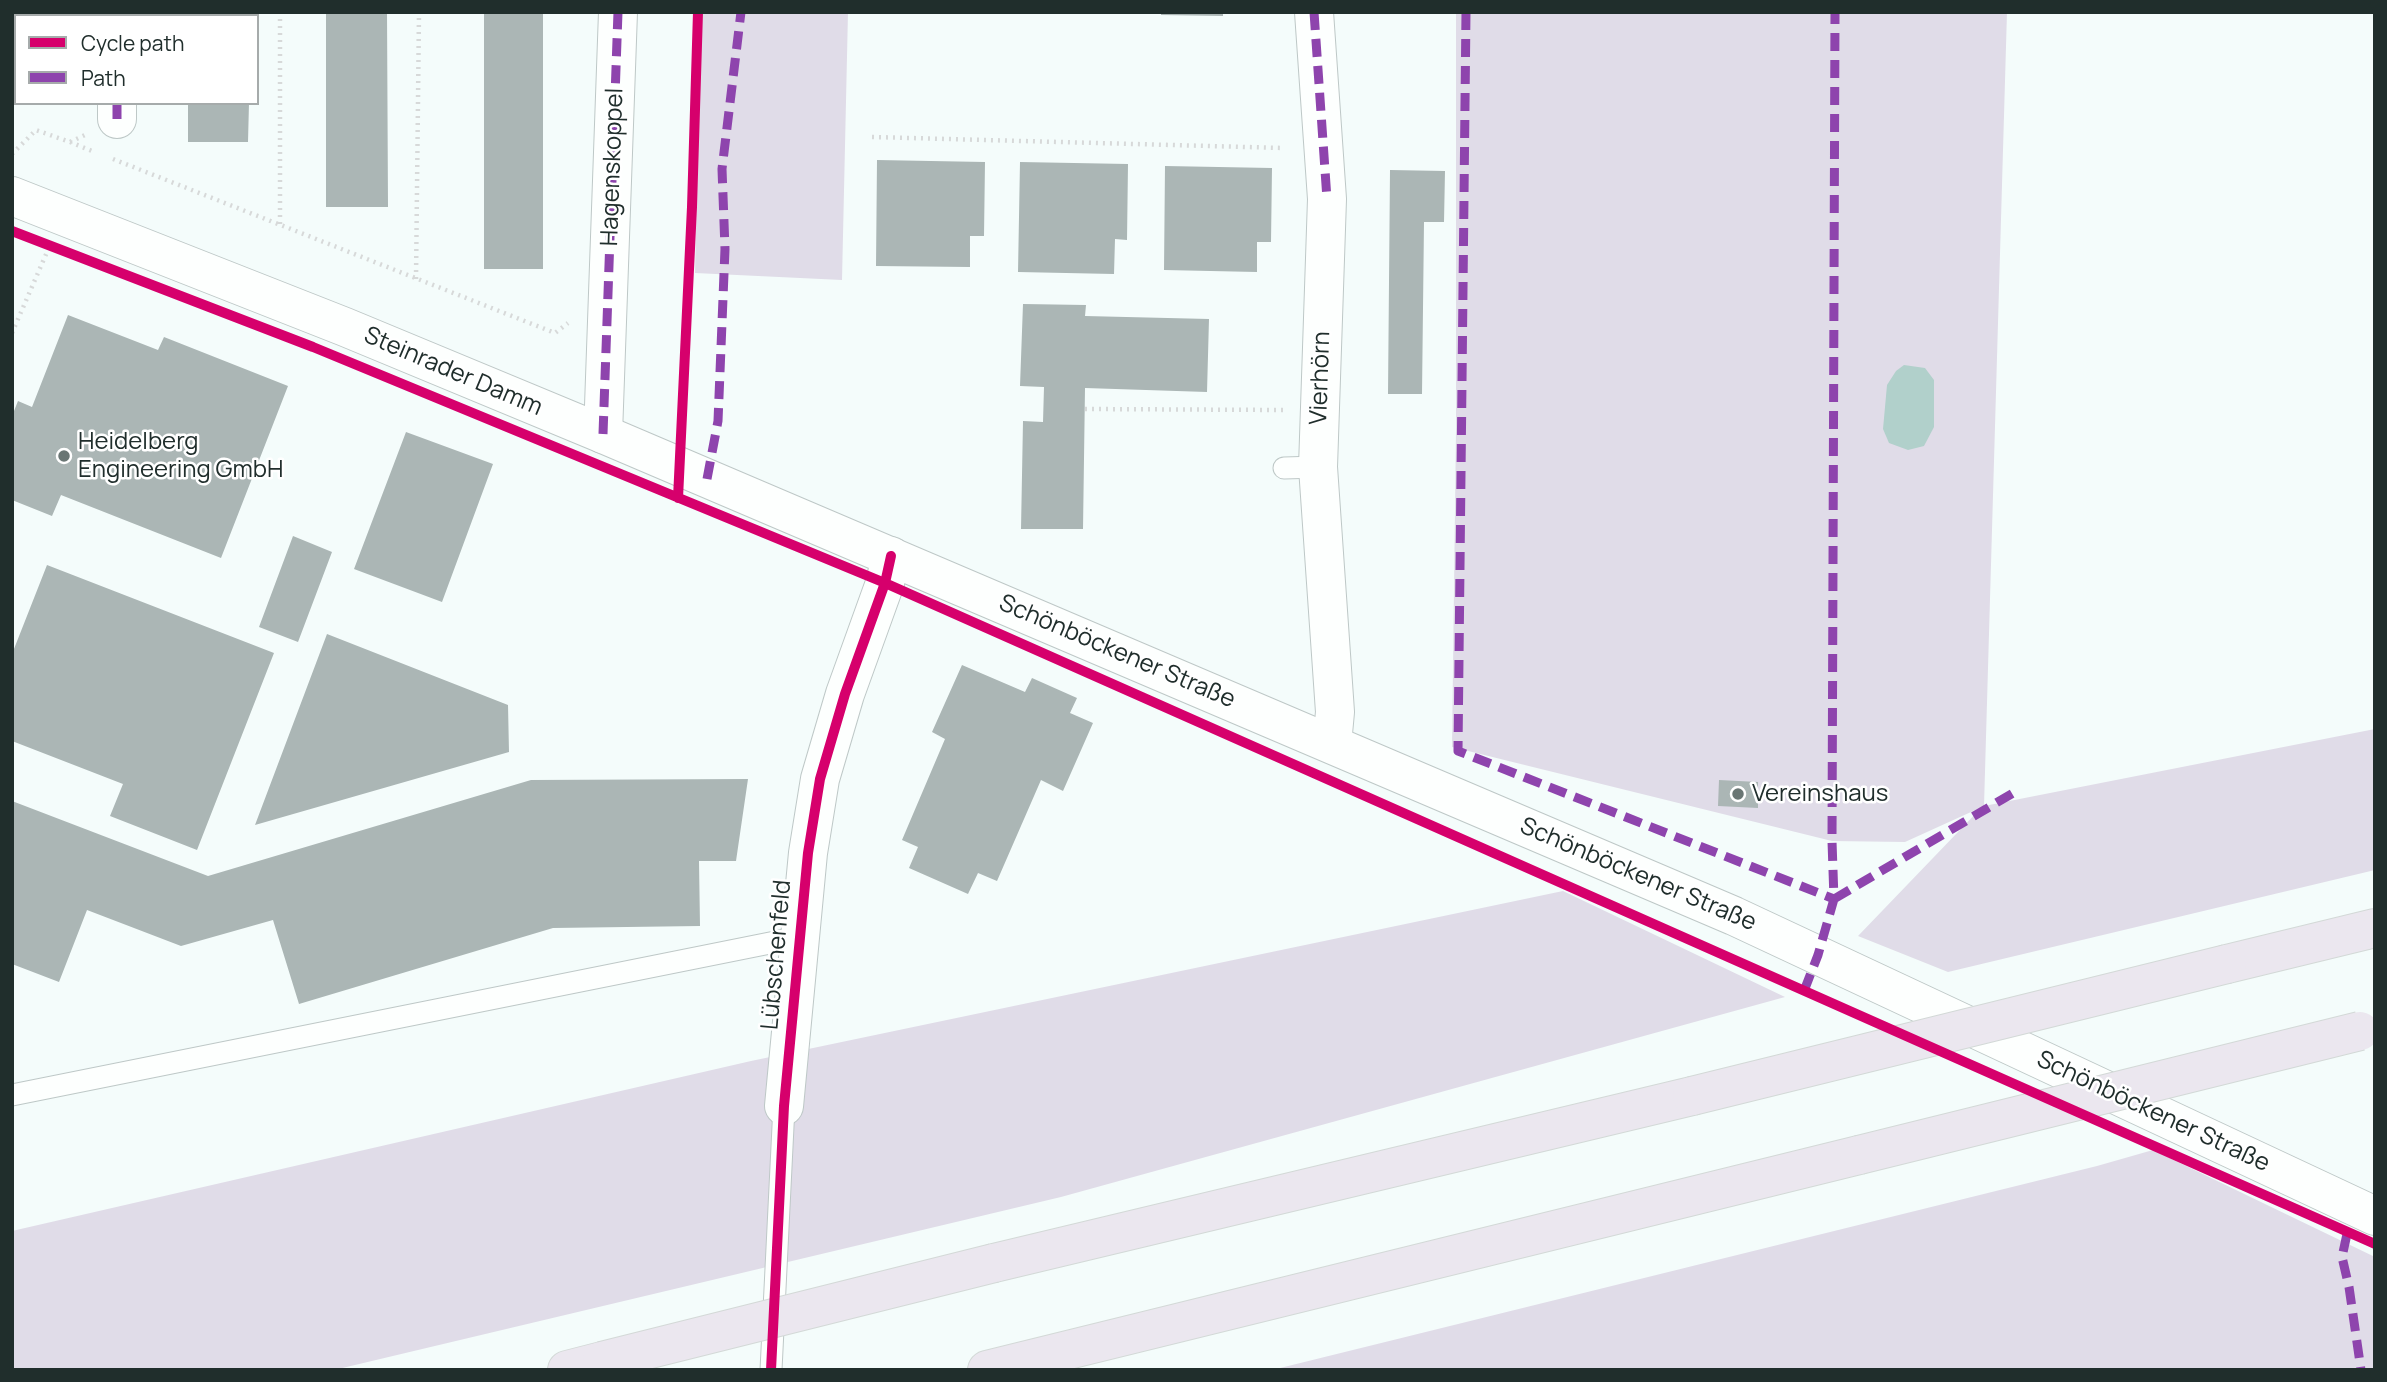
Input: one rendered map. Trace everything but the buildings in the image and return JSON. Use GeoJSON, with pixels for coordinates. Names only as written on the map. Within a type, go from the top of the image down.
{"type":"FeatureCollection","features":[{"type":"Feature","properties":{"kind":"highway"},"geometry":{"type":"LineString","coordinates":[[584,1365],[2375,928]]}},
{"type":"Feature","properties":{"kind":"highway"},"geometry":{"type":"LineString","coordinates":[[987,1370],[2367,1029]]}},
{"type":"Feature","properties":{"kind":"main road","name":"Hagenskoppel"},"geometry":{"type":"LineString","coordinates":[[603,434],[618,12]]}},
{"type":"Feature","properties":{"kind":"main road","name":"Vierhörn"},"geometry":{"type":"LineString","coordinates":[[1314,12],[1327,199],[1321,410],[1301,468],[1335,712],[1332,744]]}},
{"type":"Feature","properties":{"kind":"main road","name":"Steinrader Damm"},"geometry":{"type":"LineString","coordinates":[[14,201],[345,327],[891,556]]}},
{"type":"Feature","properties":{"kind":"main road","name":"Schönböckener Straße"},"geometry":{"type":"LineString","coordinates":[[891,556],[1734,916],[2375,1216]]}},
{"type":"Feature","properties":{"kind":"main road","name":"Lübschenfeld"},"geometry":{"type":"LineString","coordinates":[[784,1106],[808,853],[820,779],[845,694],[885,583],[891,556]]}},
{"type":"Feature","properties":{"kind":"lane"},"geometry":{"type":"LineString","coordinates":[[12,1095],[800,937]]}},
{"type":"Feature","properties":{"kind":"lane","name":"Lübschenfeld"},"geometry":{"type":"LineString","coordinates":[[771,1370],[784,1106]]}},
{"type":"Feature","properties":{"kind":"path"},"geometry":{"type":"LineString","coordinates":[[280,12],[280,226]]}},
{"type":"Feature","properties":{"kind":"path"},"geometry":{"type":"LineString","coordinates":[[416,279],[419,12]]}},
{"type":"Feature","properties":{"kind":"path"},"geometry":{"type":"LineString","coordinates":[[70,142],[117,111]]}},
{"type":"Feature","properties":{"kind":"path"},"geometry":{"type":"LineString","coordinates":[[12,154],[36,130],[94,152]]}},
{"type":"Feature","properties":{"kind":"path"},"geometry":{"type":"LineString","coordinates":[[872,137],[1324,149]]}},
{"type":"Feature","properties":{"kind":"path"},"geometry":{"type":"LineString","coordinates":[[107,157],[555,333],[573,319],[607,322]]}},
{"type":"Feature","properties":{"kind":"path"},"geometry":{"type":"LineString","coordinates":[[12,333],[50,245]]}},
{"type":"Feature","properties":{"kind":"path"},"geometry":{"type":"LineString","coordinates":[[1085,409],[1321,410]]}},
{"type":"Feature","properties":{"kind":"shaded area"},"geometry":{"type":"Polygon","coordinates":[[[701,12],[848,12],[842,280],[695,273],[701,12]]]}},
{"type":"Feature","properties":{"kind":"shaded area"},"geometry":{"type":"Polygon","coordinates":[[[1456,12],[2007,12],[1984,806],[2375,729],[2375,870],[1948,972],[1858,936],[1982,807],[1905,842],[1832,841],[1452,747],[1456,430],[1456,12]]]}},
{"type":"Feature","properties":{"kind":"shaded area"},"geometry":{"type":"Polygon","coordinates":[[[1904,365],[1925,368],[1934,380],[1934,427],[1924,446],[1908,450],[1889,443],[1883,429],[1887,385],[1896,371],[1904,365]]]}},
{"type":"Feature","properties":{"kind":"shaded area"},"geometry":{"type":"Polygon","coordinates":[[[1563,891],[1785,997],[1061,1197],[334,1370],[12,1370],[12,1231],[751,1061],[1563,891]]]}},
{"type":"Feature","properties":{"kind":"shaded area"},"geometry":{"type":"Polygon","coordinates":[[[2153,1150],[2375,1257],[2375,1370],[1272,1370],[2097,1166],[2153,1150]]]}},
{"type":"Feature","properties":{"kind":"marked path"},"geometry":{"type":"LineString","coordinates":[[603,434],[618,12]]}},
{"type":"Feature","properties":{"kind":"marked path"},"geometry":{"type":"LineString","coordinates":[[707,479],[718,421],[725,249],[722,169],[741,12]]}},
{"type":"Feature","properties":{"kind":"marked path"},"geometry":{"type":"LineString","coordinates":[[1314,12],[1327,199]]}},
{"type":"Feature","properties":{"kind":"marked path"},"geometry":{"type":"LineString","coordinates":[[1466,12],[1458,751],[1834,899]]}},
{"type":"Feature","properties":{"kind":"marked path"},"geometry":{"type":"LineString","coordinates":[[1804,991],[1818,955],[1834,899],[1835,12]]}},
{"type":"Feature","properties":{"kind":"marked path"},"geometry":{"type":"LineString","coordinates":[[117,105],[117,119]]}},
{"type":"Feature","properties":{"kind":"marked path"},"geometry":{"type":"LineString","coordinates":[[1834,899],[2013,793]]}},
{"type":"Feature","properties":{"kind":"marked path"},"geometry":{"type":"LineString","coordinates":[[2347,1234],[2342,1257],[2361,1370]]}},
{"type":"Feature","properties":{"kind":"cycle path"},"geometry":{"type":"LineString","coordinates":[[678,498],[698,12]]}},
{"type":"Feature","properties":{"kind":"cycle path"},"geometry":{"type":"LineString","coordinates":[[12,231],[313,347],[885,583],[2375,1244]]}},
{"type":"Feature","properties":{"kind":"cycle path"},"geometry":{"type":"LineString","coordinates":[[771,1370],[784,1106],[808,853],[820,779],[845,694],[885,583],[891,556]]}},
{"type":"Feature","properties":{"kind":"place","name":"Heidelberg Engineering GmbH"},"geometry":{"type":"Point","coordinates":[64,456]}},
{"type":"Feature","properties":{"kind":"place","name":"Vereinshaus"},"geometry":{"type":"Point","coordinates":[1738,794]}}]}
